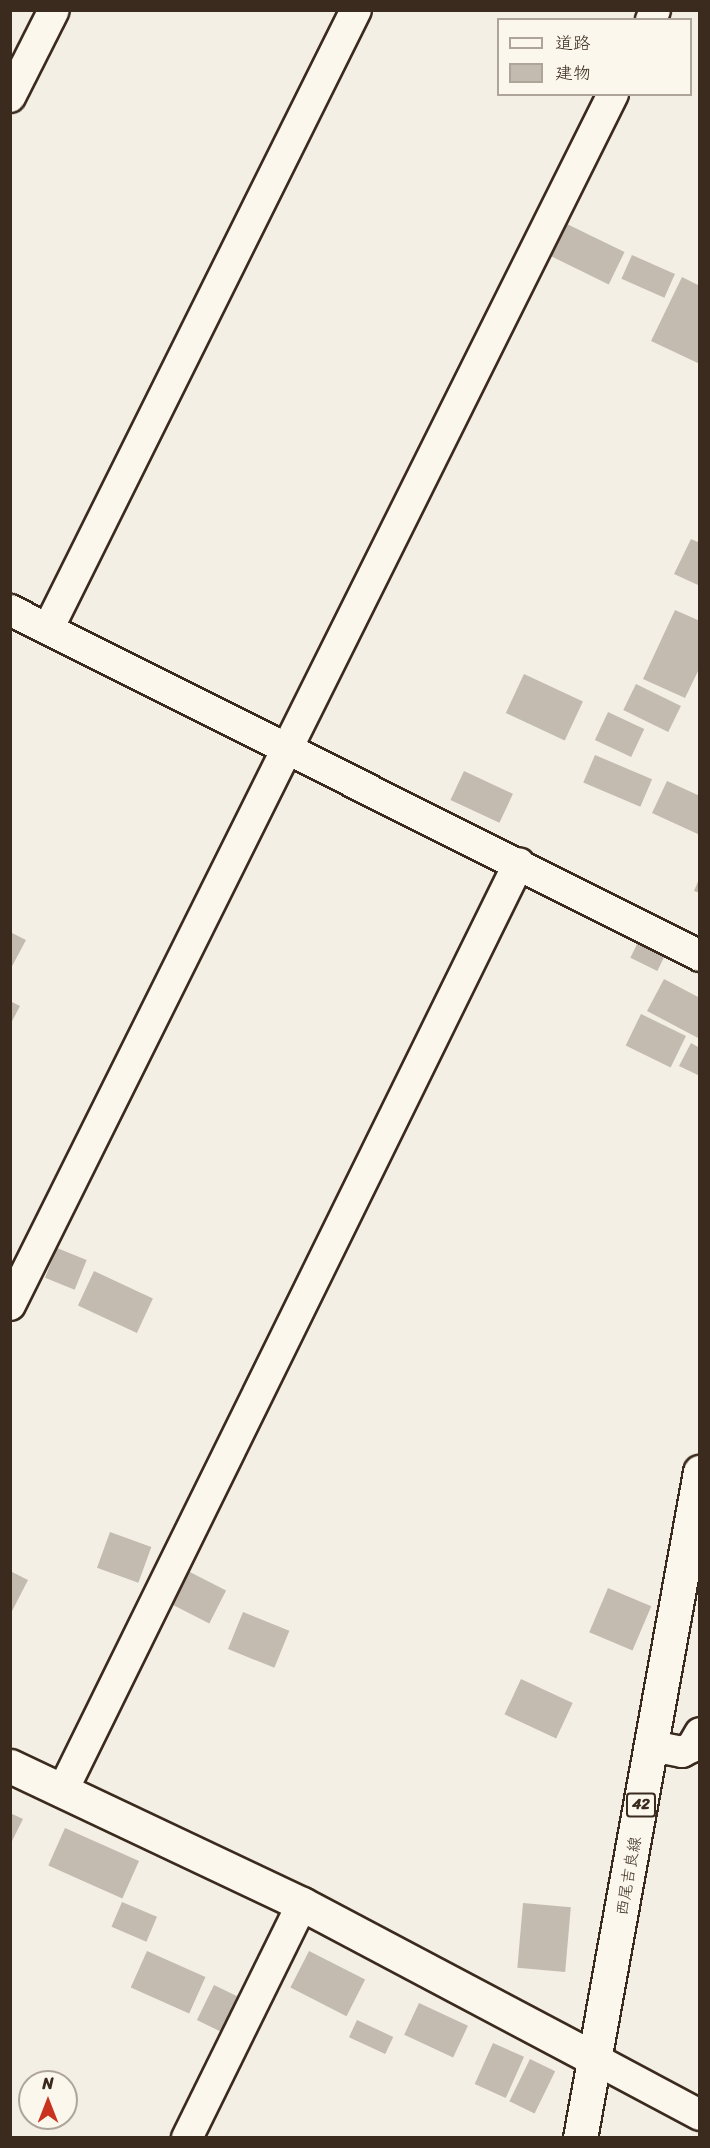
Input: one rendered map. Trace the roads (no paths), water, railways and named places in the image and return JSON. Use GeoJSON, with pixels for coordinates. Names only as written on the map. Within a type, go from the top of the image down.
{"type":"FeatureCollection","features":[{"type":"Feature","properties":{"kind":"main road","name":"西尾吉良線"},"geometry":{"type":"LineString","coordinates":[[580,2138],[652,1746],[699,1472]]}},
{"type":"Feature","properties":{"kind":"main road"},"geometry":{"type":"LineString","coordinates":[[10,1766],[302,1904],[595,2059]]}},
{"type":"Feature","properties":{"kind":"street"},"geometry":{"type":"LineString","coordinates":[[10,97],[54,10]]}},
{"type":"Feature","properties":{"kind":"street"},"geometry":{"type":"LineString","coordinates":[[48,629],[356,10]]}},
{"type":"Feature","properties":{"kind":"street"},"geometry":{"type":"LineString","coordinates":[[10,1305],[612,96]]}},
{"type":"Feature","properties":{"kind":"street"},"geometry":{"type":"LineString","coordinates":[[10,610],[519,863],[699,956]]}},
{"type":"Feature","properties":{"kind":"street"},"geometry":{"type":"LineString","coordinates":[[62,1792],[519,863]]}},
{"type":"Feature","properties":{"kind":"street"},"geometry":{"type":"LineString","coordinates":[[652,1746],[682,1752],[692,1747],[699,1733]]}},
{"type":"Feature","properties":{"kind":"street"},"geometry":{"type":"LineString","coordinates":[[187,2138],[302,1904]]}},
{"type":"Feature","properties":{"kind":"street"},"geometry":{"type":"LineString","coordinates":[[595,2059],[699,2115]]}}]}
